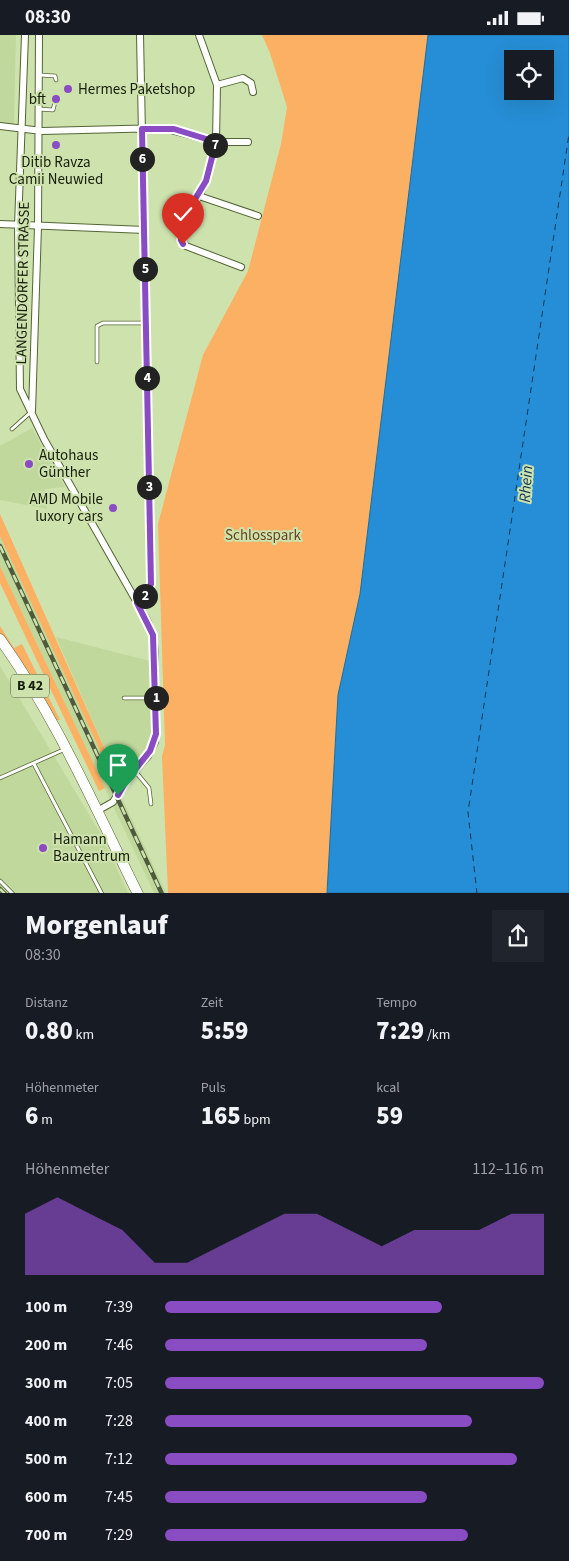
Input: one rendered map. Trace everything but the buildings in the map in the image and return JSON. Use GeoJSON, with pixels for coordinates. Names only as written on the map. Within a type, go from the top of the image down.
{"type":"FeatureCollection","features":[{"type":"Feature","properties":{"kind":"main road","name":"B 42"},"geometry":{"type":"LineString","coordinates":[[0,639],[27,680],[65,749],[138,893]]}},
{"type":"Feature","properties":{"kind":"street","name":"LANGENDORFER STRASSE"},"geometry":{"type":"LineString","coordinates":[[25,35],[18,226],[20,389],[44,439],[137,603],[153,635],[156,698],[155,742],[113,802],[97,811]]}},
{"type":"Feature","properties":{"kind":"street","name":"LANGENDORFER STRASSE"},"geometry":{"type":"LineString","coordinates":[[32,412],[38,227],[39,35]]}},
{"type":"Feature","properties":{"kind":"street"},"geometry":{"type":"LineString","coordinates":[[137,603],[143,599],[151,584],[140,35]]}},
{"type":"Feature","properties":{"kind":"street"},"geometry":{"type":"LineString","coordinates":[[198,35],[217,85],[216,142],[212,164],[199,196],[189,209],[181,240],[183,244],[241,267]]}},
{"type":"Feature","properties":{"kind":"street"},"geometry":{"type":"LineString","coordinates":[[217,85],[243,78],[251,83],[253,92]]}},
{"type":"Feature","properties":{"kind":"street"},"geometry":{"type":"LineString","coordinates":[[0,126],[38,131],[174,129],[216,142],[248,143]]}},
{"type":"Feature","properties":{"kind":"street"},"geometry":{"type":"LineString","coordinates":[[199,196],[258,216]]}},
{"type":"Feature","properties":{"kind":"street"},"geometry":{"type":"LineString","coordinates":[[0,224],[145,230]]}},
{"type":"Feature","properties":{"kind":"lane"},"geometry":{"type":"LineString","coordinates":[[39,75],[56,76],[56,80]]}},
{"type":"Feature","properties":{"kind":"lane"},"geometry":{"type":"LineString","coordinates":[[39,109],[53,110],[55,102]]}},
{"type":"Feature","properties":{"kind":"lane"},"geometry":{"type":"LineString","coordinates":[[98,362],[97,326],[103,323],[145,323]]}},
{"type":"Feature","properties":{"kind":"lane"},"geometry":{"type":"LineString","coordinates":[[12,429],[32,412]]}},
{"type":"Feature","properties":{"kind":"lane"},"geometry":{"type":"LineString","coordinates":[[124,698],[156,698]]}},
{"type":"Feature","properties":{"kind":"lane"},"geometry":{"type":"LineString","coordinates":[[0,778],[65,749]]}},
{"type":"Feature","properties":{"kind":"lane"},"geometry":{"type":"LineString","coordinates":[[34,764],[102,893]]}},
{"type":"Feature","properties":{"kind":"lane"},"geometry":{"type":"LineString","coordinates":[[135,771],[149,788],[151,804]]}},
{"type":"Feature","properties":{"kind":"lane"},"geometry":{"type":"LineString","coordinates":[[0,881],[14,893]]}},
{"type":"Feature","properties":{"kind":"shaded area"},"geometry":{"type":"Polygon","coordinates":[[[0,35],[16,35],[14,124],[0,122],[0,35]]]}},
{"type":"Feature","properties":{"kind":"shaded area"},"geometry":{"type":"Polygon","coordinates":[[[32,428],[65,487],[45,489],[47,509],[0,500],[0,446],[32,428]]]}},
{"type":"Feature","properties":{"kind":"shaded area"},"geometry":{"type":"Polygon","coordinates":[[[0,536],[166,893],[154,893],[0,566],[0,536]]]}},
{"type":"Feature","properties":{"kind":"shaded area"},"geometry":{"type":"Polygon","coordinates":[[[56,637],[150,661],[152,734],[145,751],[119,781],[56,637]]]}},
{"type":"Feature","properties":{"kind":"shaded area"},"geometry":{"type":"Polygon","coordinates":[[[0,666],[100,833],[128,893],[0,893],[0,666]]]}},
{"type":"Feature","properties":{"kind":"green space","name":"Schlosspark"},"geometry":{"type":"Polygon","coordinates":[[[262,35],[428,35],[360,594],[338,695],[327,893],[168,893],[162,756],[165,745],[158,524],[203,355],[248,271],[281,144],[287,107],[270,53],[262,35]]]}},
{"type":"Feature","properties":{"kind":"green space"},"geometry":{"type":"Polygon","coordinates":[[[0,514],[119,781],[116,785],[0,536],[0,514]]]}},
{"type":"Feature","properties":{"kind":"green space"},"geometry":{"type":"Polygon","coordinates":[[[0,566],[105,788],[99,791],[0,583],[0,566]]]}},
{"type":"Feature","properties":{"kind":"green space"},"geometry":{"type":"Polygon","coordinates":[[[0,626],[14,648],[22,644],[60,720],[56,720],[0,633],[0,626]]]}},
{"type":"Feature","properties":{"kind":"water","name":"Rhein"},"geometry":{"type":"Polygon","coordinates":[[[428,35],[569,35],[569,893],[327,893],[338,695],[360,594],[428,35]]]}},
{"type":"Feature","properties":{"kind":"ferry route"},"geometry":{"type":"LineString","coordinates":[[477,893],[468,812],[569,134]]}},
{"type":"Feature","properties":{"kind":"railway"},"geometry":{"type":"LineString","coordinates":[[0,546],[162,893]]}},
{"type":"Feature","properties":{"kind":"railway"},"geometry":{"type":"LineString","coordinates":[[0,889],[4,893]]}},
{"type":"Feature","properties":{"kind":"place","name":"Hermes Paketshop"},"geometry":{"type":"Point","coordinates":[68,89]}},
{"type":"Feature","properties":{"kind":"place","name":"bft"},"geometry":{"type":"Point","coordinates":[56,99]}},
{"type":"Feature","properties":{"kind":"place","name":"Ditib Ravza Camii Neuwied"},"geometry":{"type":"Point","coordinates":[56,145]}},
{"type":"Feature","properties":{"kind":"place","name":"Autohaus Günther"},"geometry":{"type":"Point","coordinates":[29,464]}},
{"type":"Feature","properties":{"kind":"place","name":"AMD Mobile luxory cars"},"geometry":{"type":"Point","coordinates":[113,508]}},
{"type":"Feature","properties":{"kind":"place","name":"Hamann Bauzentrum"},"geometry":{"type":"Point","coordinates":[43,848]}},
{"type":"Feature","properties":{"kind":"route"},"geometry":{"type":"LineString","coordinates":[[118,795],[123,785],[150,751],[155,742],[156,734],[153,635],[152,629],[137,603],[143,599],[151,584],[142,129],[174,129],[216,142],[212,164],[206,181],[199,196],[189,209],[181,240],[183,244]]}}]}
